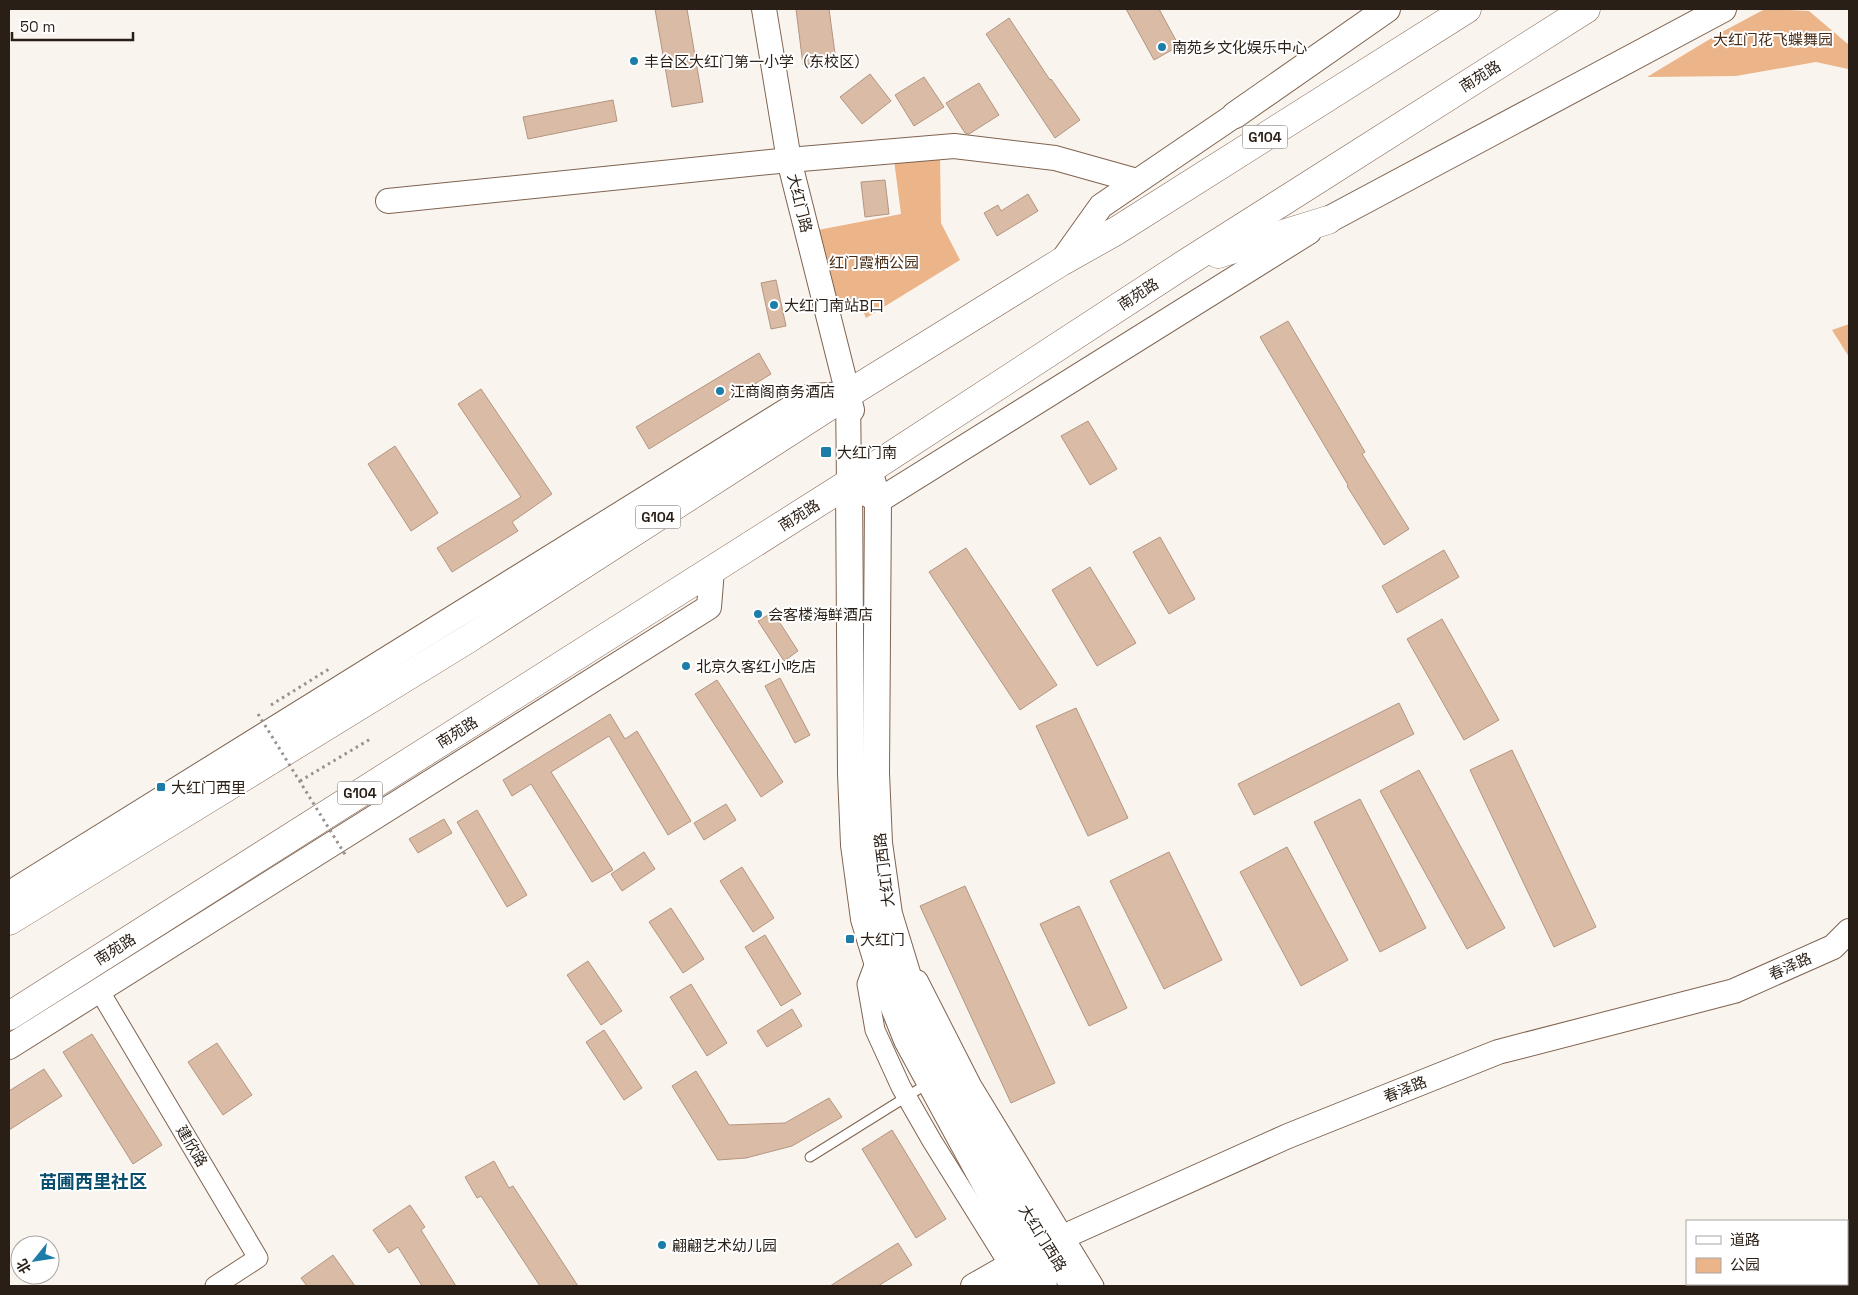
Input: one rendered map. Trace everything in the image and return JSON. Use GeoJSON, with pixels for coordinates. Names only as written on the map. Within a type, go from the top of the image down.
{"type":"FeatureCollection","features":[{"type":"Feature","properties":{"kind":"highway","name":"G104"},"geometry":{"type":"LineString","coordinates":[[9,921],[468,639],[848,394],[1061,262],[1116,231],[1467,9]]}},
{"type":"Feature","properties":{"kind":"highway","name":"南苑路"},"geometry":{"type":"LineString","coordinates":[[9,1016],[712,570],[1183,265],[1586,9]]}},
{"type":"Feature","properties":{"kind":"highway"},"geometry":{"type":"LineString","coordinates":[[1183,265],[1328,220]]}},
{"type":"Feature","properties":{"kind":"main road"},"geometry":{"type":"LineString","coordinates":[[1235,115],[1387,9]]}},
{"type":"Feature","properties":{"kind":"main road"},"geometry":{"type":"LineString","coordinates":[[1328,220],[1723,9]]}},
{"type":"Feature","properties":{"kind":"main road","name":"大红门西路"},"geometry":{"type":"LineString","coordinates":[[859,476],[878,501],[876,773],[879,843],[889,914],[921,1019],[1036,1265]]}},
{"type":"Feature","properties":{"kind":"main road","name":"大红门西路"},"geometry":{"type":"LineString","coordinates":[[859,476],[851,774],[854,845],[864,919],[876,960],[907,1040],[930,1082],[1036,1265],[1075,1286]]}},
{"type":"Feature","properties":{"kind":"street","name":"大红门路"},"geometry":{"type":"LineString","coordinates":[[764,9],[789,160],[848,394],[859,476]]}},
{"type":"Feature","properties":{"kind":"street"},"geometry":{"type":"LineString","coordinates":[[1061,262],[1100,206],[1235,115]]}},
{"type":"Feature","properties":{"kind":"street"},"geometry":{"type":"LineString","coordinates":[[388,201],[789,160],[954,146],[1054,158],[1137,181]]}},
{"type":"Feature","properties":{"kind":"street"},"geometry":{"type":"LineString","coordinates":[[878,501],[1328,220]]}},
{"type":"Feature","properties":{"kind":"street"},"geometry":{"type":"LineString","coordinates":[[12,896],[810,396],[848,394]]}},
{"type":"Feature","properties":{"kind":"street"},"geometry":{"type":"LineString","coordinates":[[9,1047],[709,607],[712,570]]}},
{"type":"Feature","properties":{"kind":"street"},"geometry":{"type":"LineString","coordinates":[[383,662],[468,639]]}},
{"type":"Feature","properties":{"kind":"street","name":"春泽路"},"geometry":{"type":"LineString","coordinates":[[973,1286],[1036,1265],[1288,1136],[1498,1052],[1734,991],[1833,947],[1849,931]]}},
{"type":"Feature","properties":{"kind":"street","name":"春泽路"},"geometry":{"type":"LineString","coordinates":[[1036,1265],[1086,1237],[1502,1062],[1740,1004],[1842,959],[1849,952]]}},
{"type":"Feature","properties":{"kind":"street"},"geometry":{"type":"LineString","coordinates":[[876,960],[867,984],[875,1030],[907,1097],[1036,1265],[1094,1286]]}},
{"type":"Feature","properties":{"kind":"street","name":"建欣路"},"geometry":{"type":"LineString","coordinates":[[99,990],[258,1258],[215,1286]]}},
{"type":"Feature","properties":{"kind":"lane"},"geometry":{"type":"LineString","coordinates":[[810,1157],[930,1082]]}},
{"type":"Feature","properties":{"kind":"path"},"geometry":{"type":"LineString","coordinates":[[258,714],[346,856]]}},
{"type":"Feature","properties":{"kind":"path"},"geometry":{"type":"LineString","coordinates":[[300,781],[372,738]]}},
{"type":"Feature","properties":{"kind":"green space","name":"大红门花飞蝶舞园"},"geometry":{"type":"Polygon","coordinates":[[[1765,9],[1809,11],[1849,45],[1849,72],[1848,69],[1816,62],[1736,76],[1647,77],[1720,33],[1765,9]]]}},
{"type":"Feature","properties":{"kind":"green space","name":"红门霞栖公园"},"geometry":{"type":"Polygon","coordinates":[[[940,156],[941,223],[960,260],[866,318],[859,302],[836,306],[818,230],[901,214],[894,160],[940,156]]]}},
{"type":"Feature","properties":{"kind":"green space"},"geometry":{"type":"Polygon","coordinates":[[[1849,324],[1849,357],[1832,330],[1849,324]]]}},
{"type":"Feature","properties":{"kind":"building"},"geometry":{"type":"Polygon","coordinates":[[[655,9],[687,9],[703,102],[672,107],[655,9]]]}},
{"type":"Feature","properties":{"kind":"building"},"geometry":{"type":"Polygon","coordinates":[[[796,9],[829,9],[836,61],[803,65],[796,9]]]}},
{"type":"Feature","properties":{"kind":"building"},"geometry":{"type":"Polygon","coordinates":[[[1126,9],[1159,9],[1179,46],[1154,60],[1126,9]]]}},
{"type":"Feature","properties":{"kind":"building"},"geometry":{"type":"Polygon","coordinates":[[[1009,18],[1050,80],[1080,120],[1055,138],[986,34],[1009,18]]]}},
{"type":"Feature","properties":{"kind":"building"},"geometry":{"type":"Polygon","coordinates":[[[870,74],[891,101],[862,124],[840,97],[870,74]]]}},
{"type":"Feature","properties":{"kind":"building"},"geometry":{"type":"Polygon","coordinates":[[[924,77],[944,107],[914,126],[895,95],[924,77]]]}},
{"type":"Feature","properties":{"kind":"building"},"geometry":{"type":"Polygon","coordinates":[[[979,83],[999,115],[969,134],[965,133],[946,103],[979,83]]]}},
{"type":"Feature","properties":{"kind":"building"},"geometry":{"type":"Polygon","coordinates":[[[613,100],[617,121],[528,139],[523,117],[613,100]]]}},
{"type":"Feature","properties":{"kind":"building"},"geometry":{"type":"Polygon","coordinates":[[[885,180],[889,214],[865,217],[861,182],[885,180]]]}},
{"type":"Feature","properties":{"kind":"building"},"geometry":{"type":"Polygon","coordinates":[[[1028,194],[1038,211],[997,236],[984,213],[998,205],[1001,211],[1028,194]]]}},
{"type":"Feature","properties":{"kind":"building","name":"大红门南站B口"},"geometry":{"type":"Polygon","coordinates":[[[776,280],[786,326],[771,329],[761,283],[776,280]]]}},
{"type":"Feature","properties":{"kind":"building"},"geometry":{"type":"Polygon","coordinates":[[[1288,321],[1365,452],[1362,454],[1409,529],[1384,545],[1347,486],[1260,337],[1288,321]]]}},
{"type":"Feature","properties":{"kind":"building"},"geometry":{"type":"Polygon","coordinates":[[[759,353],[771,374],[649,449],[636,427],[759,353]]]}},
{"type":"Feature","properties":{"kind":"building"},"geometry":{"type":"Polygon","coordinates":[[[481,389],[552,494],[512,522],[518,531],[452,572],[437,548],[521,497],[458,404],[481,389]]]}},
{"type":"Feature","properties":{"kind":"building"},"geometry":{"type":"Polygon","coordinates":[[[1088,421],[1117,469],[1090,485],[1061,436],[1088,421]]]}},
{"type":"Feature","properties":{"kind":"building"},"geometry":{"type":"Polygon","coordinates":[[[395,446],[438,513],[411,531],[368,464],[395,446]]]}},
{"type":"Feature","properties":{"kind":"building"},"geometry":{"type":"Polygon","coordinates":[[[1160,537],[1195,599],[1169,614],[1133,552],[1160,537]]]}},
{"type":"Feature","properties":{"kind":"building"},"geometry":{"type":"Polygon","coordinates":[[[966,548],[1057,685],[1020,710],[929,572],[966,548]]]}},
{"type":"Feature","properties":{"kind":"building"},"geometry":{"type":"Polygon","coordinates":[[[1444,550],[1459,577],[1397,613],[1382,586],[1444,550]]]}},
{"type":"Feature","properties":{"kind":"building"},"geometry":{"type":"Polygon","coordinates":[[[1090,567],[1136,643],[1097,666],[1052,590],[1090,567]]]}},
{"type":"Feature","properties":{"kind":"building"},"geometry":{"type":"Polygon","coordinates":[[[773,612],[798,651],[784,661],[758,621],[773,612]]]}},
{"type":"Feature","properties":{"kind":"building"},"geometry":{"type":"Polygon","coordinates":[[[1442,619],[1499,720],[1464,740],[1407,639],[1442,619]]]}},
{"type":"Feature","properties":{"kind":"building"},"geometry":{"type":"Polygon","coordinates":[[[780,678],[810,735],[795,743],[765,686],[780,678]]]}},
{"type":"Feature","properties":{"kind":"building"},"geometry":{"type":"Polygon","coordinates":[[[717,680],[783,782],[761,797],[695,694],[717,680]]]}},
{"type":"Feature","properties":{"kind":"building"},"geometry":{"type":"Polygon","coordinates":[[[1399,703],[1414,734],[1254,815],[1238,784],[1399,703]]]}},
{"type":"Feature","properties":{"kind":"building"},"geometry":{"type":"Polygon","coordinates":[[[1076,708],[1128,818],[1088,836],[1036,726],[1076,708]]]}},
{"type":"Feature","properties":{"kind":"building"},"geometry":{"type":"Polygon","coordinates":[[[610,714],[625,739],[637,731],[691,821],[668,835],[609,736],[551,772],[613,870],[592,882],[531,784],[512,796],[503,780],[610,714]]]}},
{"type":"Feature","properties":{"kind":"building"},"geometry":{"type":"Polygon","coordinates":[[[1512,750],[1596,927],[1554,947],[1470,770],[1512,750]]]}},
{"type":"Feature","properties":{"kind":"building"},"geometry":{"type":"Polygon","coordinates":[[[1419,770],[1505,928],[1467,949],[1380,791],[1419,770]]]}},
{"type":"Feature","properties":{"kind":"building"},"geometry":{"type":"Polygon","coordinates":[[[1360,799],[1426,928],[1380,952],[1314,822],[1360,799]]]}},
{"type":"Feature","properties":{"kind":"building"},"geometry":{"type":"Polygon","coordinates":[[[726,804],[736,820],[704,840],[694,823],[726,804]]]}},
{"type":"Feature","properties":{"kind":"building"},"geometry":{"type":"Polygon","coordinates":[[[477,810],[527,895],[507,907],[457,822],[477,810]]]}},
{"type":"Feature","properties":{"kind":"building"},"geometry":{"type":"Polygon","coordinates":[[[444,819],[452,833],[418,853],[409,839],[444,819]]]}},
{"type":"Feature","properties":{"kind":"building"},"geometry":{"type":"Polygon","coordinates":[[[1287,847],[1348,960],[1301,986],[1240,872],[1287,847]]]}},
{"type":"Feature","properties":{"kind":"building"},"geometry":{"type":"Polygon","coordinates":[[[644,852],[655,869],[622,891],[611,874],[644,852]]]}},
{"type":"Feature","properties":{"kind":"building"},"geometry":{"type":"Polygon","coordinates":[[[1169,852],[1222,960],[1164,989],[1110,881],[1169,852]]]}},
{"type":"Feature","properties":{"kind":"building"},"geometry":{"type":"Polygon","coordinates":[[[742,867],[774,918],[753,932],[720,881],[742,867]]]}},
{"type":"Feature","properties":{"kind":"building"},"geometry":{"type":"Polygon","coordinates":[[[965,886],[1055,1083],[1011,1103],[920,906],[965,886]]]}},
{"type":"Feature","properties":{"kind":"building"},"geometry":{"type":"Polygon","coordinates":[[[1079,906],[1127,1008],[1089,1026],[1040,924],[1079,906]]]}},
{"type":"Feature","properties":{"kind":"building"},"geometry":{"type":"Polygon","coordinates":[[[671,908],[704,959],[683,973],[649,922],[671,908]]]}},
{"type":"Feature","properties":{"kind":"building"},"geometry":{"type":"Polygon","coordinates":[[[765,935],[801,994],[781,1006],[745,947],[765,935]]]}},
{"type":"Feature","properties":{"kind":"building"},"geometry":{"type":"Polygon","coordinates":[[[588,961],[622,1011],[601,1025],[567,975],[588,961]]]}},
{"type":"Feature","properties":{"kind":"building"},"geometry":{"type":"Polygon","coordinates":[[[691,984],[727,1043],[707,1056],[670,997],[691,984]]]}},
{"type":"Feature","properties":{"kind":"building"},"geometry":{"type":"Polygon","coordinates":[[[792,1009],[802,1026],[767,1047],[757,1031],[792,1009]]]}},
{"type":"Feature","properties":{"kind":"building"},"geometry":{"type":"Polygon","coordinates":[[[604,1030],[642,1088],[624,1100],[586,1042],[604,1030]]]}},
{"type":"Feature","properties":{"kind":"building"},"geometry":{"type":"Polygon","coordinates":[[[92,1034],[162,1145],[133,1164],[63,1052],[92,1034]]]}},
{"type":"Feature","properties":{"kind":"building"},"geometry":{"type":"Polygon","coordinates":[[[217,1043],[252,1095],[223,1115],[188,1062],[217,1043]]]}},
{"type":"Feature","properties":{"kind":"building"},"geometry":{"type":"Polygon","coordinates":[[[44,1069],[62,1096],[9,1130],[9,1091],[44,1069]]]}},
{"type":"Feature","properties":{"kind":"building"},"geometry":{"type":"Polygon","coordinates":[[[696,1071],[729,1125],[785,1123],[829,1098],[842,1117],[792,1146],[746,1158],[718,1160],[672,1086],[696,1071]]]}},
{"type":"Feature","properties":{"kind":"building"},"geometry":{"type":"Polygon","coordinates":[[[892,1130],[946,1219],[916,1238],[862,1149],[892,1130]]]}},
{"type":"Feature","properties":{"kind":"building"},"geometry":{"type":"Polygon","coordinates":[[[494,1161],[509,1188],[513,1186],[578,1286],[540,1286],[481,1196],[477,1198],[465,1177],[494,1161]]]}},
{"type":"Feature","properties":{"kind":"building"},"geometry":{"type":"Polygon","coordinates":[[[410,1205],[425,1227],[421,1230],[456,1286],[422,1286],[398,1247],[389,1253],[373,1230],[410,1205]]]}},
{"type":"Feature","properties":{"kind":"building"},"geometry":{"type":"Polygon","coordinates":[[[898,1243],[912,1265],[878,1286],[830,1286],[898,1243]]]}},
{"type":"Feature","properties":{"kind":"building"},"geometry":{"type":"Polygon","coordinates":[[[333,1255],[355,1286],[307,1286],[301,1278],[333,1255]]]}},
{"type":"Feature","properties":{"kind":"place","name":"南苑乡文化娱乐中心"},"geometry":{"type":"Point","coordinates":[1162,47]}},
{"type":"Feature","properties":{"kind":"place","name":"丰台区大红门第一小学（东校区）"},"geometry":{"type":"Point","coordinates":[634,61]}},
{"type":"Feature","properties":{"kind":"place","name":"大红门南站B口"},"geometry":{"type":"Point","coordinates":[774,305]}},
{"type":"Feature","properties":{"kind":"place","name":"江商阁商务酒店"},"geometry":{"type":"Point","coordinates":[720,391]}},
{"type":"Feature","properties":{"kind":"place","name":"大红门南"},"geometry":{"type":"Point","coordinates":[826,452]}},
{"type":"Feature","properties":{"kind":"place","name":"会客楼海鲜酒店"},"geometry":{"type":"Point","coordinates":[758,614]}},
{"type":"Feature","properties":{"kind":"place","name":"北京久客红小吃店"},"geometry":{"type":"Point","coordinates":[686,666]}},
{"type":"Feature","properties":{"kind":"place","name":"大红门西里"},"geometry":{"type":"Point","coordinates":[161,787]}},
{"type":"Feature","properties":{"kind":"place","name":"大红门"},"geometry":{"type":"Point","coordinates":[850,939]}},
{"type":"Feature","properties":{"kind":"place","name":"翩翩艺术幼儿园"},"geometry":{"type":"Point","coordinates":[662,1245]}},
{"type":"Feature","properties":{"kind":"district","name":"苗圃西里社区"},"geometry":{"type":"Point","coordinates":[93,1181]}}]}
